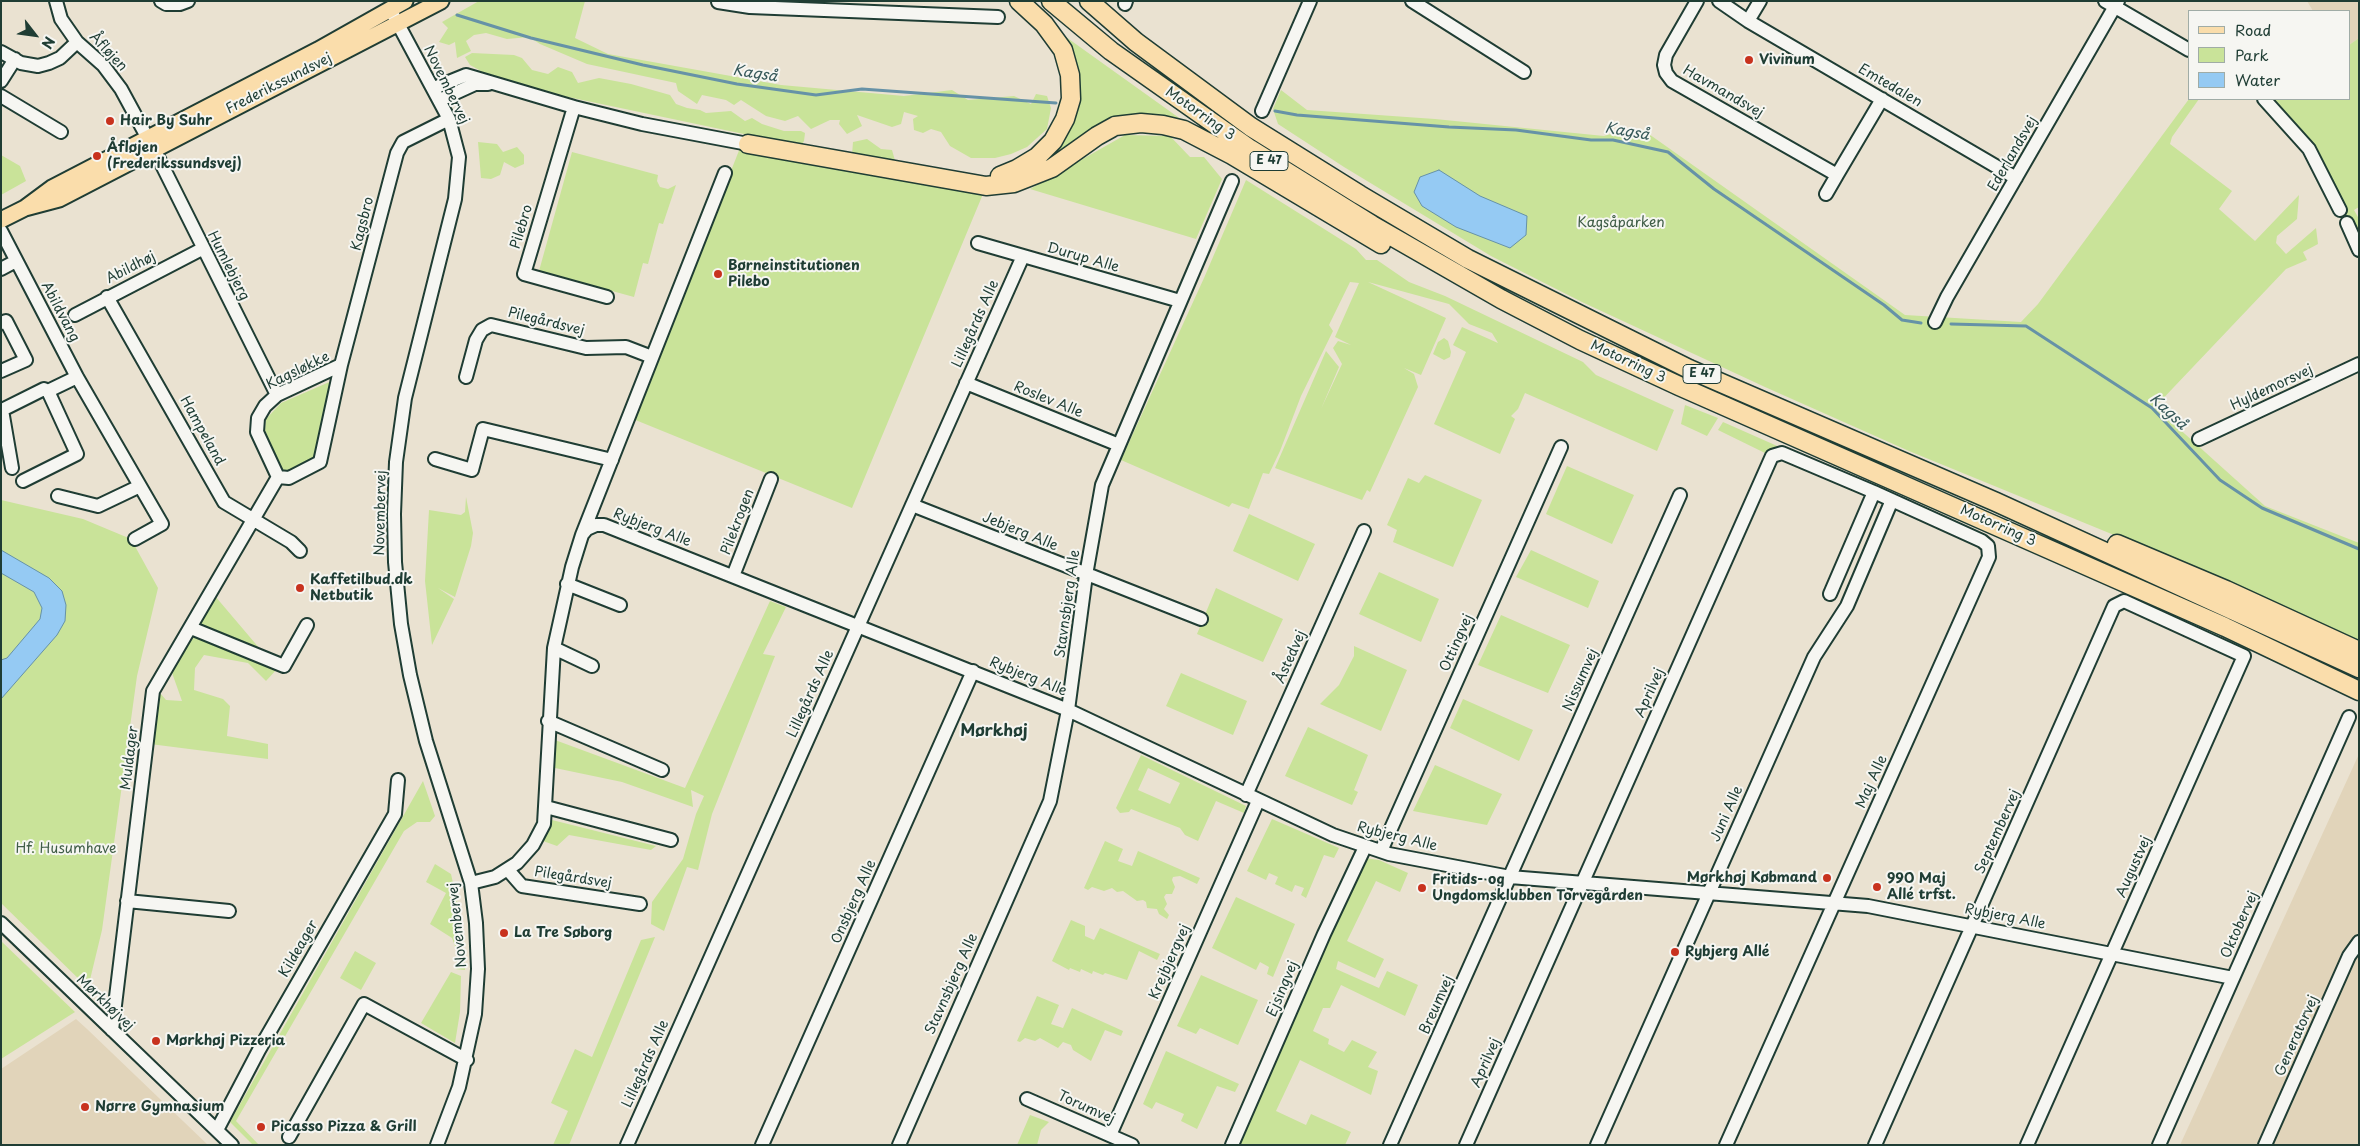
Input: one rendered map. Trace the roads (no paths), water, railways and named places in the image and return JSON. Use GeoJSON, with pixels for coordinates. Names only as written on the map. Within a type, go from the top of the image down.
{"type":"FeatureCollection","features":[{"type":"Feature","properties":{"kind":"highway"},"geometry":{"type":"LineString","coordinates":[[968,181],[995,178],[1018,169],[1037,157],[1053,141],[1065,119],[1071,99],[1070,83],[1063,50],[1044,24],[1019,1]]}},
{"type":"Feature","properties":{"kind":"highway","name":"Motorring 3"},"geometry":{"type":"LineString","coordinates":[[1051,1],[1111,52],[1250,149],[1372,225],[1501,299],[1580,340],[1678,386],[2225,627],[2359,692]]}},
{"type":"Feature","properties":{"kind":"highway","name":"Motorring 3"},"geometry":{"type":"LineString","coordinates":[[1089,1],[1136,42],[1251,126],[1360,196],[1468,259],[1689,369],[1996,502],[2359,668]]}},
{"type":"Feature","properties":{"kind":"highway"},"geometry":{"type":"LineString","coordinates":[[748,144],[968,181],[986,186],[1014,183],[1052,168],[1097,136],[1115,126],[1141,122],[1162,125],[1184,130],[1232,155],[1327,213],[1432,272],[1501,299]]}},
{"type":"Feature","properties":{"kind":"highway"},"geometry":{"type":"LineString","coordinates":[[1996,502],[2070,525],[2226,590],[2359,651]]}},
{"type":"Feature","properties":{"kind":"main road","name":"Frederikssundsvej"},"geometry":{"type":"LineString","coordinates":[[1,220],[25,208],[58,199],[151,144],[405,1]]}},
{"type":"Feature","properties":{"kind":"main road","name":"Frederikssundsvej"},"geometry":{"type":"LineString","coordinates":[[151,144],[399,25],[441,1]]}},
{"type":"Feature","properties":{"kind":"street","name":"Åfløjen"},"geometry":{"type":"LineString","coordinates":[[56,1],[61,19],[77,42],[103,65],[120,87],[151,144]]}},
{"type":"Feature","properties":{"kind":"street"},"geometry":{"type":"LineString","coordinates":[[161,1],[166,4],[180,4],[188,1]]}},
{"type":"Feature","properties":{"kind":"street"},"geometry":{"type":"LineString","coordinates":[[1262,111],[1310,1]]}},
{"type":"Feature","properties":{"kind":"street"},"geometry":{"type":"LineString","coordinates":[[1412,1],[1524,72]]}},
{"type":"Feature","properties":{"kind":"street","name":"Havmandsvej"},"geometry":{"type":"LineString","coordinates":[[1697,1],[1666,55],[1664,65],[1666,73],[1672,81],[1837,175]]}},
{"type":"Feature","properties":{"kind":"street","name":"Emtedalen"},"geometry":{"type":"LineString","coordinates":[[1719,1],[1748,21],[2016,178]]}},
{"type":"Feature","properties":{"kind":"street"},"geometry":{"type":"LineString","coordinates":[[1748,21],[1760,1]]}},
{"type":"Feature","properties":{"kind":"street"},"geometry":{"type":"LineString","coordinates":[[718,2],[750,7],[998,17]]}},
{"type":"Feature","properties":{"kind":"street"},"geometry":{"type":"LineString","coordinates":[[2113,3],[2188,49]]}},
{"type":"Feature","properties":{"kind":"street","name":"Ederlandsvej"},"geometry":{"type":"LineString","coordinates":[[1936,322],[1947,297],[2016,178],[2113,3]]}},
{"type":"Feature","properties":{"kind":"street","name":"Novembervej"},"geometry":{"type":"LineString","coordinates":[[390,9],[449,119],[459,157],[455,199],[405,398],[396,470],[395,562],[401,624],[410,675],[426,741],[471,883],[478,969],[476,1014],[467,1060],[451,1114],[437,1145]]}},
{"type":"Feature","properties":{"kind":"street"},"geometry":{"type":"LineString","coordinates":[[1,52],[15,59],[38,66],[49,63],[77,42]]}},
{"type":"Feature","properties":{"kind":"street"},"geometry":{"type":"LineString","coordinates":[[1,81],[15,59]]}},
{"type":"Feature","properties":{"kind":"street"},"geometry":{"type":"LineString","coordinates":[[434,88],[466,74],[574,107],[642,124],[748,144]]}},
{"type":"Feature","properties":{"kind":"street"},"geometry":{"type":"LineString","coordinates":[[440,100],[475,84],[498,85]]}},
{"type":"Feature","properties":{"kind":"street"},"geometry":{"type":"LineString","coordinates":[[1,96],[61,132]]}},
{"type":"Feature","properties":{"kind":"street"},"geometry":{"type":"LineString","coordinates":[[1826,194],[1882,99]]}},
{"type":"Feature","properties":{"kind":"street"},"geometry":{"type":"LineString","coordinates":[[2265,100],[2309,149],[2340,210]]}},
{"type":"Feature","properties":{"kind":"street","name":"Pilebro"},"geometry":{"type":"LineString","coordinates":[[574,107],[524,274],[607,297]]}},
{"type":"Feature","properties":{"kind":"street","name":"Kagsbro"},"geometry":{"type":"LineString","coordinates":[[341,365],[396,153],[403,142],[449,119]]}},
{"type":"Feature","properties":{"kind":"street","name":"Humlebjerg"},"geometry":{"type":"LineString","coordinates":[[151,144],[202,249],[277,395]]}},
{"type":"Feature","properties":{"kind":"street","name":"Pilegårdsvej"},"geometry":{"type":"LineString","coordinates":[[471,883],[508,870],[534,846],[544,824],[548,721],[554,648],[567,584],[582,535],[725,173]]}},
{"type":"Feature","properties":{"kind":"street","name":"Stavnsbjerg Alle"},"geometry":{"type":"LineString","coordinates":[[899,1145],[1050,801],[1068,710],[1086,575],[1102,484],[1232,181]]}},
{"type":"Feature","properties":{"kind":"street"},"geometry":{"type":"LineString","coordinates":[[2347,223],[2359,250]]}},
{"type":"Feature","properties":{"kind":"street","name":"Abildvang"},"geometry":{"type":"LineString","coordinates":[[1,231],[78,377],[162,524],[135,539]]}},
{"type":"Feature","properties":{"kind":"street","name":"Durup Alle"},"geometry":{"type":"LineString","coordinates":[[978,243],[1180,301]]}},
{"type":"Feature","properties":{"kind":"street","name":"Abildhøj"},"geometry":{"type":"LineString","coordinates":[[75,315],[202,249]]}},
{"type":"Feature","properties":{"kind":"street","name":"Lillegårds Alle"},"geometry":{"type":"LineString","coordinates":[[627,1145],[1023,256]]}},
{"type":"Feature","properties":{"kind":"street"},"geometry":{"type":"LineString","coordinates":[[1,268],[16,261]]}},
{"type":"Feature","properties":{"kind":"street","name":"Hampeland"},"geometry":{"type":"LineString","coordinates":[[107,297],[224,502],[291,542],[300,551]]}},
{"type":"Feature","properties":{"kind":"street"},"geometry":{"type":"LineString","coordinates":[[1,371],[26,360],[3,319]]}},
{"type":"Feature","properties":{"kind":"street","name":"Pilegårdsvej"},"geometry":{"type":"LineString","coordinates":[[466,377],[476,340],[482,330],[491,325],[586,348],[626,347],[652,357]]}},
{"type":"Feature","properties":{"kind":"street","name":"Hyldemorsvej"},"geometry":{"type":"LineString","coordinates":[[2199,439],[2359,364]]}},
{"type":"Feature","properties":{"kind":"street","name":"Kagsløkke"},"geometry":{"type":"LineString","coordinates":[[341,365],[320,462],[289,478],[278,477],[257,432],[258,418],[265,406],[277,395],[341,365]]}},
{"type":"Feature","properties":{"kind":"street"},"geometry":{"type":"LineString","coordinates":[[12,468],[1,410],[44,389],[48,391],[78,377]]}},
{"type":"Feature","properties":{"kind":"street","name":"Roslev Alle"},"geometry":{"type":"LineString","coordinates":[[966,383],[1118,444]]}},
{"type":"Feature","properties":{"kind":"street"},"geometry":{"type":"LineString","coordinates":[[23,481],[76,454],[48,391]]}},
{"type":"Feature","properties":{"kind":"street"},"geometry":{"type":"LineString","coordinates":[[435,459],[472,470],[483,429],[612,460]]}},
{"type":"Feature","properties":{"kind":"street","name":"Ottingvej"},"geometry":{"type":"LineString","coordinates":[[1381,851],[1561,447]]}},
{"type":"Feature","properties":{"kind":"street","name":"Aprilvej"},"geometry":{"type":"LineString","coordinates":[[1466,1145],[1772,456],[1782,452],[1874,492]]}},
{"type":"Feature","properties":{"kind":"street"},"geometry":{"type":"LineString","coordinates":[[254,520],[278,477]]}},
{"type":"Feature","properties":{"kind":"street","name":"Pilekrogen"},"geometry":{"type":"LineString","coordinates":[[733,576],[771,479]]}},
{"type":"Feature","properties":{"kind":"street"},"geometry":{"type":"LineString","coordinates":[[58,496],[98,506],[140,486]]}},
{"type":"Feature","properties":{"kind":"street"},"geometry":{"type":"LineString","coordinates":[[1830,594],[1874,492]]}},
{"type":"Feature","properties":{"kind":"street","name":"Maj Alle"},"geometry":{"type":"LineString","coordinates":[[1726,1145],[1989,557],[1988,546],[1982,540],[1874,492]]}},
{"type":"Feature","properties":{"kind":"street","name":"Nissumvej"},"geometry":{"type":"LineString","coordinates":[[1510,877],[1680,495]]}},
{"type":"Feature","properties":{"kind":"street","name":"Juni Alle"},"geometry":{"type":"LineString","coordinates":[[1597,1145],[1814,657],[1847,606],[1892,500]]}},
{"type":"Feature","properties":{"kind":"street","name":"Jebjerg Alle"},"geometry":{"type":"LineString","coordinates":[[912,505],[1201,619]]}},
{"type":"Feature","properties":{"kind":"street","name":"Muldager"},"geometry":{"type":"LineString","coordinates":[[112,1030],[153,691],[254,520]]}},
{"type":"Feature","properties":{"kind":"street","name":"Rybjerg Alle"},"geometry":{"type":"LineString","coordinates":[[582,535],[587,529],[596,525],[604,525],[973,671],[1068,710],[1258,801],[1365,847],[1510,877],[1834,902],[1973,925],[2233,978]]}},
{"type":"Feature","properties":{"kind":"street","name":"Åstedvej"},"geometry":{"type":"LineString","coordinates":[[1246,795],[1364,531]]}},
{"type":"Feature","properties":{"kind":"street"},"geometry":{"type":"LineString","coordinates":[[567,584],[620,604]]}},
{"type":"Feature","properties":{"kind":"street","name":"Septembervej"},"geometry":{"type":"LineString","coordinates":[[1875,1145],[2114,606],[2124,601],[2189,631]]}},
{"type":"Feature","properties":{"kind":"street"},"geometry":{"type":"LineString","coordinates":[[191,628],[284,666],[307,625]]}},
{"type":"Feature","properties":{"kind":"street","name":"Augustvej"},"geometry":{"type":"LineString","coordinates":[[2027,1145],[2244,656],[2189,631]]}},
{"type":"Feature","properties":{"kind":"street"},"geometry":{"type":"LineString","coordinates":[[554,648],[592,666]]}},
{"type":"Feature","properties":{"kind":"street","name":"Onsbjerg Alle"},"geometry":{"type":"LineString","coordinates":[[762,1145],[973,671]]}},
{"type":"Feature","properties":{"kind":"street","name":"Oktobervej"},"geometry":{"type":"LineString","coordinates":[[2159,1145],[2349,717]]}},
{"type":"Feature","properties":{"kind":"street"},"geometry":{"type":"LineString","coordinates":[[548,721],[662,770]]}},
{"type":"Feature","properties":{"kind":"street","name":"Kildeager"},"geometry":{"type":"LineString","coordinates":[[217,1130],[259,1050],[395,814],[398,780]]}},
{"type":"Feature","properties":{"kind":"street","name":"Krejbjergvej"},"geometry":{"type":"LineString","coordinates":[[1110,1135],[1258,801]]}},
{"type":"Feature","properties":{"kind":"street"},"geometry":{"type":"LineString","coordinates":[[546,808],[671,840]]}},
{"type":"Feature","properties":{"kind":"street","name":"Ejsingvej"},"geometry":{"type":"LineString","coordinates":[[1232,1145],[1324,934],[1365,847]]}},
{"type":"Feature","properties":{"kind":"street","name":"Pilegårdsvej"},"geometry":{"type":"LineString","coordinates":[[508,870],[522,886],[640,904]]}},
{"type":"Feature","properties":{"kind":"street","name":"Breumvej"},"geometry":{"type":"LineString","coordinates":[[1390,1145],[1510,877]]}},
{"type":"Feature","properties":{"kind":"street"},"geometry":{"type":"LineString","coordinates":[[127,901],[229,911]]}},
{"type":"Feature","properties":{"kind":"street","name":"Mørkhøjvej"},"geometry":{"type":"LineString","coordinates":[[1,924],[232,1145]]}},
{"type":"Feature","properties":{"kind":"street","name":"Generatorvej"},"geometry":{"type":"LineString","coordinates":[[2265,1145],[2349,956],[2359,942]]}},
{"type":"Feature","properties":{"kind":"street"},"geometry":{"type":"LineString","coordinates":[[289,1137],[364,1004],[467,1060]]}},
{"type":"Feature","properties":{"kind":"street","name":"Torumvej"},"geometry":{"type":"LineString","coordinates":[[1027,1099],[1132,1145]]}},
{"type":"Feature","properties":{"kind":"water"},"geometry":{"type":"Polygon","coordinates":[[[1439,170],[1480,196],[1527,216],[1526,235],[1510,248],[1456,227],[1422,206],[1414,192],[1420,177],[1439,170]]]}},
{"type":"Feature","properties":{"kind":"water"},"geometry":{"type":"Polygon","coordinates":[[[1,550],[49,578],[62,591],[66,605],[65,621],[57,635],[1,699],[1,660],[7,658],[40,619],[42,608],[34,592],[1,573],[1,550]]]}},
{"type":"Feature","properties":{"kind":"waterway","name":"Kagså"},"geometry":{"type":"LineString","coordinates":[[457,15],[531,38],[643,65],[737,84],[816,95],[862,89],[1056,103]]}},
{"type":"Feature","properties":{"kind":"waterway","name":"Kagså"},"geometry":{"type":"LineString","coordinates":[[1275,111],[1297,115],[1449,127],[1516,130],[1591,140],[1613,140],[1668,152],[1714,189],[1884,305],[1902,320],[1921,323]]}},
{"type":"Feature","properties":{"kind":"waterway","name":"Kagså"},"geometry":{"type":"LineString","coordinates":[[1951,324],[2026,326],[2152,408],[2220,480],[2262,508],[2359,549]]}},
{"type":"Feature","properties":{"kind":"place","name":"Vivinum"},"geometry":{"type":"Point","coordinates":[1749,60]}},
{"type":"Feature","properties":{"kind":"place","name":"Hair By Suhr"},"geometry":{"type":"Point","coordinates":[110,121]}},
{"type":"Feature","properties":{"kind":"place","name":"Åfløjen (Frederikssundsvej)"},"geometry":{"type":"Point","coordinates":[97,156]}},
{"type":"Feature","properties":{"kind":"place","name":"Børneinstitutionen Pilebo"},"geometry":{"type":"Point","coordinates":[718,274]}},
{"type":"Feature","properties":{"kind":"place","name":"Kaffetilbud.dk Netbutik"},"geometry":{"type":"Point","coordinates":[300,588]}},
{"type":"Feature","properties":{"kind":"place","name":"Mørkhøj Købmand"},"geometry":{"type":"Point","coordinates":[1827,878]}},
{"type":"Feature","properties":{"kind":"place","name":"990 Maj Allé trfst."},"geometry":{"type":"Point","coordinates":[1877,887]}},
{"type":"Feature","properties":{"kind":"place","name":"Fritids- og Ungdomsklubben Torvegården"},"geometry":{"type":"Point","coordinates":[1422,888]}},
{"type":"Feature","properties":{"kind":"place","name":"La Tre Søborg"},"geometry":{"type":"Point","coordinates":[504,933]}},
{"type":"Feature","properties":{"kind":"place","name":"Rybjerg Allé"},"geometry":{"type":"Point","coordinates":[1675,952]}},
{"type":"Feature","properties":{"kind":"place","name":"Mørkhøj Pizzeria"},"geometry":{"type":"Point","coordinates":[156,1041]}},
{"type":"Feature","properties":{"kind":"place","name":"Nørre Gymnasium"},"geometry":{"type":"Point","coordinates":[85,1107]}},
{"type":"Feature","properties":{"kind":"place","name":"Picasso Pizza & Grill"},"geometry":{"type":"Point","coordinates":[261,1127]}},
{"type":"Feature","properties":{"kind":"district","name":"Mørkhøj"},"geometry":{"type":"Point","coordinates":[994,732]}},
{"type":"Feature","properties":{"kind":"park label","name":"Kagsåparken"},"geometry":{"type":"Point","coordinates":[1621,223]}},
{"type":"Feature","properties":{"kind":"park label","name":"Hf. Husumhave"},"geometry":{"type":"Point","coordinates":[66,849]}}]}
